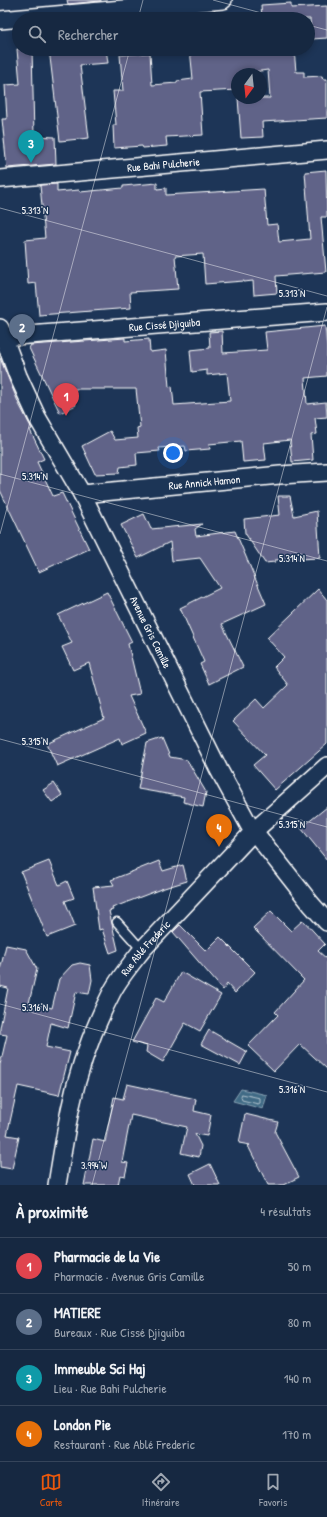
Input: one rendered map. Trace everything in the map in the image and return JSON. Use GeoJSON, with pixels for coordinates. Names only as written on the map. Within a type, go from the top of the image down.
{"type":"FeatureCollection","features":[{"type":"Feature","properties":{"kind":"street"},"geometry":{"type":"LineString","coordinates":[[89,12],[223,0]]}},
{"type":"Feature","properties":{"kind":"street"},"geometry":{"type":"LineString","coordinates":[[0,20],[12,19]]}},
{"type":"Feature","properties":{"kind":"street","name":"Rue Bahi Pulcherie"},"geometry":{"type":"LineString","coordinates":[[0,179],[327,150]]}},
{"type":"Feature","properties":{"kind":"street","name":"Rue Cissé Djiguiba"},"geometry":{"type":"LineString","coordinates":[[1,332],[327,312]]}},
{"type":"Feature","properties":{"kind":"street","name":"Avenue Gris Camille"},"geometry":{"type":"LineString","coordinates":[[1,332],[18,376],[37,417],[82,494],[219,770],[254,831],[311,904],[327,922]]}},
{"type":"Feature","properties":{"kind":"street","name":"Rue Annick Hamon"},"geometry":{"type":"LineString","coordinates":[[82,494],[280,475],[327,472]]}},
{"type":"Feature","properties":{"kind":"street","name":"Rue Ablé Frederic"},"geometry":{"type":"LineString","coordinates":[[57,1185],[70,1108],[92,1036],[112,992],[126,970],[142,950],[254,831],[327,766]]}},
{"type":"Feature","properties":{"kind":"lane"},"geometry":{"type":"LineString","coordinates":[[117,922],[142,950]]}},
{"type":"Feature","properties":{"kind":"water"},"geometry":{"type":"Polygon","coordinates":[[[241,1089],[267,1095],[263,1109],[233,1101],[241,1089]]]}},
{"type":"Feature","properties":{"kind":"building"},"geometry":{"type":"Polygon","coordinates":[[[67,0],[101,0],[101,1],[68,4],[67,0]]]}},
{"type":"Feature","properties":{"kind":"building"},"geometry":{"type":"Polygon","coordinates":[[[291,3],[291,8],[327,6],[327,38],[315,39],[315,12],[262,12],[261,5],[291,3]]]}},
{"type":"Feature","properties":{"kind":"building"},"geometry":{"type":"Polygon","coordinates":[[[18,56],[32,56],[34,136],[55,137],[56,164],[7,168],[2,119],[7,119],[5,85],[20,84],[18,56]]]}},
{"type":"Feature","properties":{"kind":"building"},"geometry":{"type":"Polygon","coordinates":[[[50,56],[107,56],[108,63],[80,65],[89,138],[60,141],[50,56]]]}},
{"type":"Feature","properties":{"kind":"building"},"geometry":{"type":"Polygon","coordinates":[[[120,56],[150,56],[152,85],[177,83],[177,81],[193,79],[191,56],[295,56],[296,72],[304,72],[304,77],[322,76],[323,79],[327,79],[327,118],[262,122],[263,137],[241,138],[238,104],[267,104],[267,98],[270,98],[268,70],[267,68],[231,68],[231,90],[200,92],[203,135],[166,137],[167,146],[114,148],[113,125],[116,125],[113,91],[123,91],[120,56]]]}},
{"type":"Feature","properties":{"kind":"building"},"geometry":{"type":"Polygon","coordinates":[[[326,170],[327,217],[321,217],[326,272],[276,276],[277,293],[254,295],[253,281],[205,284],[203,254],[175,256],[178,289],[130,292],[131,308],[39,315],[36,283],[28,284],[25,240],[45,238],[40,185],[57,184],[57,192],[79,190],[80,192],[157,183],[157,189],[166,188],[166,195],[264,189],[267,225],[277,224],[279,242],[310,239],[305,172],[326,170]]]}},
{"type":"Feature","properties":{"kind":"building"},"geometry":{"type":"Polygon","coordinates":[[[325,326],[327,376],[305,378],[307,404],[326,402],[327,417],[315,418],[317,434],[311,435],[313,460],[292,462],[290,440],[264,443],[266,460],[243,462],[241,441],[209,444],[210,449],[186,451],[185,446],[159,448],[160,451],[136,453],[137,465],[120,467],[119,473],[95,474],[82,446],[110,431],[115,440],[138,438],[137,428],[140,427],[136,389],[68,389],[76,405],[60,413],[29,348],[31,345],[125,338],[125,341],[149,339],[150,352],[166,350],[169,387],[172,386],[174,405],[230,401],[227,373],[207,375],[207,370],[192,372],[190,350],[210,348],[209,332],[222,331],[223,353],[267,350],[265,332],[325,326]]]}},
{"type":"Feature","properties":{"kind":"building"},"geometry":{"type":"Polygon","coordinates":[[[0,358],[19,404],[32,429],[30,430],[44,459],[37,462],[53,496],[62,493],[89,549],[39,572],[0,490],[0,358]]]}},
{"type":"Feature","properties":{"kind":"building"},"geometry":{"type":"Polygon","coordinates":[[[278,496],[290,496],[294,516],[317,511],[320,558],[275,560],[275,562],[265,563],[245,533],[244,519],[280,515],[278,496]]]}},
{"type":"Feature","properties":{"kind":"building"},"geometry":{"type":"Polygon","coordinates":[[[144,514],[151,529],[202,524],[195,529],[196,536],[235,531],[266,604],[222,624],[243,667],[209,684],[200,664],[204,662],[180,608],[220,588],[200,558],[172,561],[170,542],[138,558],[121,525],[144,514]]]}},
{"type":"Feature","properties":{"kind":"building"},"geometry":{"type":"Polygon","coordinates":[[[318,589],[327,600],[327,744],[275,790],[253,765],[265,755],[233,721],[256,699],[264,708],[288,685],[274,667],[284,657],[267,638],[318,589]]]}},
{"type":"Feature","properties":{"kind":"building"},"geometry":{"type":"Polygon","coordinates":[[[107,592],[132,642],[128,644],[140,694],[129,696],[146,733],[122,744],[120,738],[57,766],[47,744],[104,718],[89,663],[73,670],[62,647],[72,643],[58,615],[107,592]]]}},
{"type":"Feature","properties":{"kind":"building"},"geometry":{"type":"Polygon","coordinates":[[[162,738],[170,757],[187,760],[206,792],[203,807],[183,802],[184,797],[138,789],[147,743],[162,738]]]}},
{"type":"Feature","properties":{"kind":"building"},"geometry":{"type":"Polygon","coordinates":[[[54,783],[62,795],[52,802],[43,790],[54,783]]]}},
{"type":"Feature","properties":{"kind":"building"},"geometry":{"type":"Polygon","coordinates":[[[327,807],[327,860],[301,828],[327,807]]]}},
{"type":"Feature","properties":{"kind":"building"},"geometry":{"type":"Polygon","coordinates":[[[49,861],[59,885],[67,881],[74,898],[65,901],[75,926],[47,937],[21,872],[49,861]]]}},
{"type":"Feature","properties":{"kind":"building"},"geometry":{"type":"Polygon","coordinates":[[[159,861],[163,871],[183,865],[187,881],[161,889],[112,908],[113,910],[109,911],[118,950],[110,953],[102,929],[99,930],[93,887],[114,885],[111,880],[159,861]]]}},
{"type":"Feature","properties":{"kind":"building"},"geometry":{"type":"Polygon","coordinates":[[[271,911],[291,931],[303,920],[325,944],[318,951],[327,959],[327,1069],[300,1044],[274,1071],[248,1046],[278,1015],[275,1012],[304,980],[253,928],[271,911]]]}},
{"type":"Feature","properties":{"kind":"building"},"geometry":{"type":"Polygon","coordinates":[[[180,925],[206,951],[220,937],[255,972],[235,993],[227,984],[223,990],[173,932],[180,925]]]}},
{"type":"Feature","properties":{"kind":"building"},"geometry":{"type":"Polygon","coordinates":[[[6,945],[26,949],[37,969],[29,1003],[52,1008],[59,979],[72,965],[80,963],[90,965],[92,980],[89,994],[76,992],[68,1028],[51,1023],[46,1047],[70,1052],[59,1095],[18,1086],[7,1135],[19,1137],[12,1169],[0,1167],[0,1065],[7,1035],[0,1034],[0,1028],[8,988],[0,986],[0,970],[6,945]]]}},
{"type":"Feature","properties":{"kind":"building"},"geometry":{"type":"Polygon","coordinates":[[[181,972],[221,995],[200,1031],[185,1023],[163,1062],[146,1052],[147,1046],[132,1042],[156,998],[164,1002],[181,972]]]}},
{"type":"Feature","properties":{"kind":"building"},"geometry":{"type":"Polygon","coordinates":[[[209,1030],[247,1052],[240,1065],[201,1044],[209,1030]]]}},
{"type":"Feature","properties":{"kind":"building"},"geometry":{"type":"Polygon","coordinates":[[[127,1084],[196,1099],[194,1111],[211,1115],[207,1136],[195,1134],[201,1146],[199,1157],[181,1153],[187,1127],[131,1115],[122,1162],[128,1163],[125,1176],[120,1175],[118,1185],[84,1185],[93,1139],[105,1142],[114,1097],[123,1099],[127,1084]]]}},
{"type":"Feature","properties":{"kind":"building"},"geometry":{"type":"Polygon","coordinates":[[[245,1114],[278,1122],[275,1132],[299,1177],[283,1185],[268,1185],[248,1146],[250,1145],[239,1143],[245,1114]]]}},
{"type":"Feature","properties":{"kind":"building"},"geometry":{"type":"Polygon","coordinates":[[[210,1164],[220,1185],[195,1185],[190,1174],[210,1164]]]}},
{"type":"Feature","properties":{"kind":"place","name":"Immeuble Sci Haj"},"geometry":{"type":"Point","coordinates":[31,163]}},
{"type":"Feature","properties":{"kind":"place","name":"MATIERE"},"geometry":{"type":"Point","coordinates":[22,347]}},
{"type":"Feature","properties":{"kind":"place","name":"Pharmacie de la Vie"},"geometry":{"type":"Point","coordinates":[66,416]}},
{"type":"Feature","properties":{"kind":"place","name":"London Pie"},"geometry":{"type":"Point","coordinates":[219,847]}}]}
